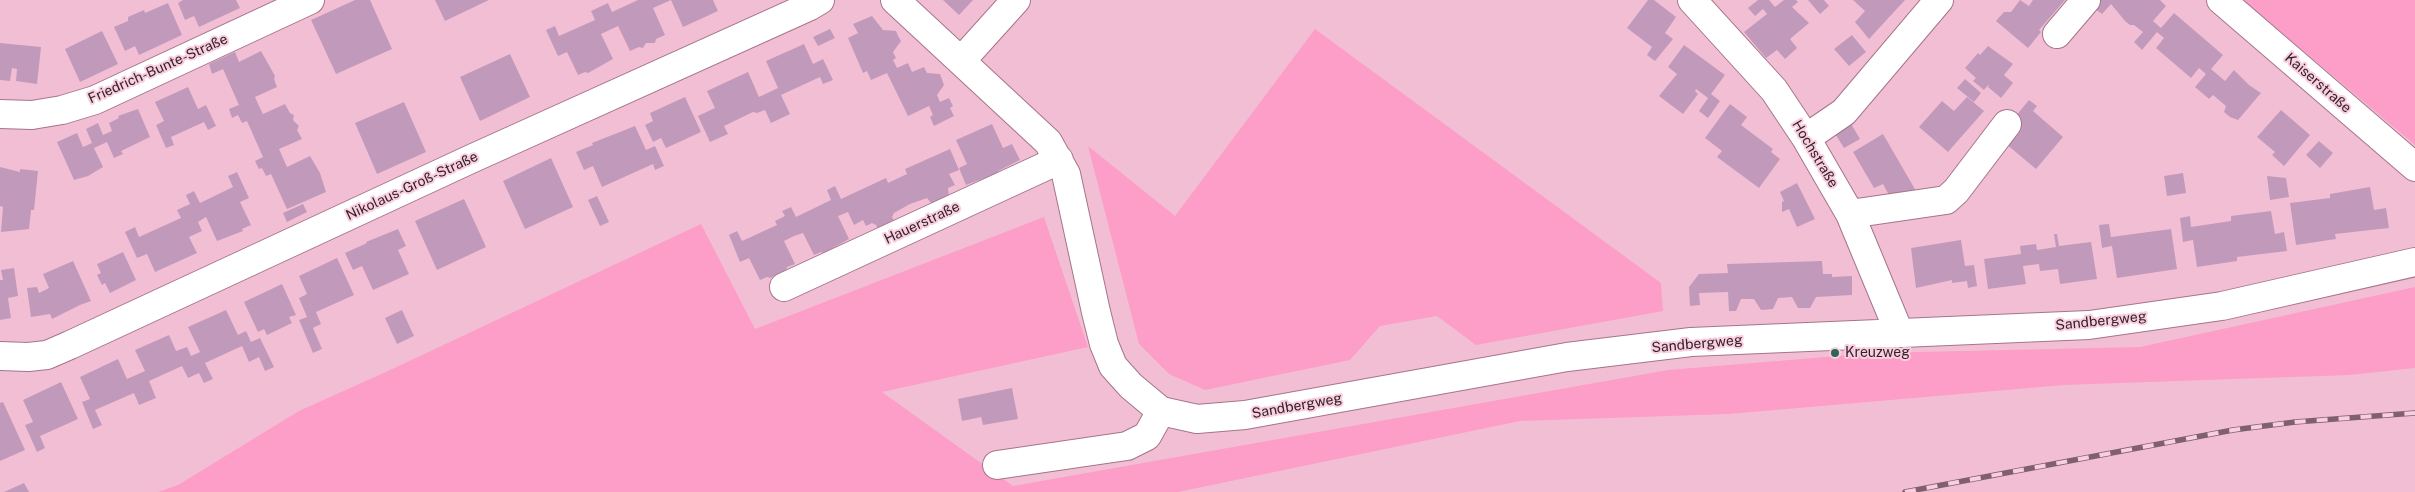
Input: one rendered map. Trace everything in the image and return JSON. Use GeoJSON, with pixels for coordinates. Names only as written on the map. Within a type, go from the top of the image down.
{"type":"FeatureCollection","features":[{"type":"Feature","properties":{"kind":"street","name":"Friedrich-Bunte-Straße"},"geometry":{"type":"LineString","coordinates":[[0,114],[39,114],[62,110],[95,100],[310,0]]}},
{"type":"Feature","properties":{"kind":"street","name":"Nikolaus-Groß-Straße"},"geometry":{"type":"LineString","coordinates":[[0,356],[28,357],[48,355],[820,0]]}},
{"type":"Feature","properties":{"kind":"street"},"geometry":{"type":"LineString","coordinates":[[895,0],[1048,142],[1066,174],[1104,344],[1113,366],[1131,386],[1161,411],[1147,436],[1127,446],[997,465]]}},
{"type":"Feature","properties":{"kind":"street"},"geometry":{"type":"LineString","coordinates":[[961,61],[1016,0]]}},
{"type":"Feature","properties":{"kind":"street","name":"Hochstraße"},"geometry":{"type":"LineString","coordinates":[[1692,0],[1774,90],[1806,138],[1850,214],[1899,332]]}},
{"type":"Feature","properties":{"kind":"street"},"geometry":{"type":"LineString","coordinates":[[1806,138],[1844,112],[1939,0]]}},
{"type":"Feature","properties":{"kind":"street"},"geometry":{"type":"LineString","coordinates":[[2057,34],[2086,0]]}},
{"type":"Feature","properties":{"kind":"street","name":"Kaiserstraße"},"geometry":{"type":"LineString","coordinates":[[2221,0],[2415,167]]}},
{"type":"Feature","properties":{"kind":"street"},"geometry":{"type":"LineString","coordinates":[[1850,214],[1946,200],[1956,191],[2007,124]]}},
{"type":"Feature","properties":{"kind":"street","name":"Hauerstraße"},"geometry":{"type":"LineString","coordinates":[[784,287],[1059,160]]}},
{"type":"Feature","properties":{"kind":"street","name":"Sandbergweg"},"geometry":{"type":"LineString","coordinates":[[1161,411],[1197,419],[1245,415],[1567,357],[1691,342],[2098,324],[2222,306],[2415,262]]}},
{"type":"Feature","properties":{"kind":"shaded area"},"geometry":{"type":"Polygon","coordinates":[[[2243,0],[2415,0],[2415,145],[2243,0]]]}},
{"type":"Feature","properties":{"kind":"shaded area"},"geometry":{"type":"Polygon","coordinates":[[[1315,29],[1661,283],[1663,311],[1476,345],[1437,316],[1380,326],[1350,360],[1205,390],[1169,374],[1139,344],[1088,146],[1175,216],[1315,29]]]}},
{"type":"Feature","properties":{"kind":"shaded area"},"geometry":{"type":"Polygon","coordinates":[[[1044,217],[1088,347],[882,392],[1013,486],[1668,370],[1874,353],[2140,347],[2415,287],[2415,368],[2349,375],[2064,385],[1729,414],[1520,421],[1178,492],[158,492],[178,485],[299,411],[701,224],[755,329],[1044,217]]]}},
{"type":"Feature","properties":{"kind":"building"},"geometry":{"type":"Polygon","coordinates":[[[183,0],[236,0],[240,8],[199,27],[194,16],[185,20],[178,3],[183,0]]]}},
{"type":"Feature","properties":{"kind":"building"},"geometry":{"type":"Polygon","coordinates":[[[355,0],[370,0],[392,49],[336,74],[311,20],[355,0]]]}},
{"type":"Feature","properties":{"kind":"building"},"geometry":{"type":"Polygon","coordinates":[[[435,0],[489,0],[445,21],[435,0]]]}},
{"type":"Feature","properties":{"kind":"building"},"geometry":{"type":"Polygon","coordinates":[[[638,0],[671,0],[653,8],[665,35],[656,39],[655,43],[646,43],[643,48],[639,47],[630,51],[618,26],[601,34],[613,59],[588,73],[585,72],[578,75],[567,52],[558,56],[546,30],[555,26],[559,36],[595,20],[591,11],[608,3],[612,12],[638,0]]]}},
{"type":"Feature","properties":{"kind":"building"},"geometry":{"type":"Polygon","coordinates":[[[671,0],[713,0],[718,11],[683,27],[671,0]]]}},
{"type":"Feature","properties":{"kind":"building"},"geometry":{"type":"Polygon","coordinates":[[[943,0],[973,0],[959,15],[943,0]]]}},
{"type":"Feature","properties":{"kind":"building"},"geometry":{"type":"Polygon","coordinates":[[[1648,0],[1654,0],[1676,17],[1665,33],[1673,39],[1655,61],[1647,55],[1652,47],[1627,28],[1648,0]]]}},
{"type":"Feature","properties":{"kind":"building"},"geometry":{"type":"Polygon","coordinates":[[[1758,0],[1769,0],[1775,7],[1784,0],[1796,0],[1798,2],[1792,7],[1809,23],[1790,39],[1797,48],[1785,59],[1777,50],[1766,58],[1744,32],[1767,14],[1763,9],[1755,16],[1748,8],[1758,0]]]}},
{"type":"Feature","properties":{"kind":"building"},"geometry":{"type":"Polygon","coordinates":[[[1808,0],[1824,0],[1829,6],[1820,14],[1808,0]]]}},
{"type":"Feature","properties":{"kind":"building"},"geometry":{"type":"Polygon","coordinates":[[[1853,0],[1905,0],[1869,39],[1855,22],[1865,11],[1853,0]]]}},
{"type":"Feature","properties":{"kind":"building"},"geometry":{"type":"Polygon","coordinates":[[[2020,0],[2029,6],[2033,0],[2065,0],[2039,30],[2041,32],[2028,48],[1996,21],[2004,12],[2011,12],[2020,0]]]}},
{"type":"Feature","properties":{"kind":"building"},"geometry":{"type":"Polygon","coordinates":[[[2101,0],[2160,0],[2166,6],[2153,21],[2161,28],[2174,13],[2223,55],[2211,69],[2225,81],[2234,70],[2249,85],[2261,93],[2238,120],[2230,117],[2224,112],[2226,106],[2213,95],[2209,99],[2195,87],[2206,74],[2199,68],[2191,78],[2156,48],[2164,38],[2157,32],[2142,50],[2134,42],[2143,32],[2125,21],[2111,4],[2102,14],[2094,8],[2101,0]]]}},
{"type":"Feature","properties":{"kind":"building"},"geometry":{"type":"Polygon","coordinates":[[[168,3],[182,35],[139,55],[135,46],[125,51],[114,27],[128,21],[128,17],[144,10],[145,13],[168,3]]]}},
{"type":"Feature","properties":{"kind":"building"},"geometry":{"type":"Polygon","coordinates":[[[872,16],[883,30],[896,31],[901,41],[893,52],[896,58],[893,60],[897,68],[908,63],[912,72],[924,67],[927,73],[940,74],[944,85],[937,95],[940,102],[949,98],[953,106],[950,108],[954,116],[934,126],[930,117],[933,115],[929,106],[908,116],[887,73],[871,80],[867,71],[863,73],[848,38],[858,33],[853,24],[872,16]]]}},
{"type":"Feature","properties":{"kind":"building"},"geometry":{"type":"Polygon","coordinates":[[[830,29],[835,38],[818,46],[813,37],[830,29]]]}},
{"type":"Feature","properties":{"kind":"building"},"geometry":{"type":"Polygon","coordinates":[[[102,31],[118,64],[80,82],[65,49],[102,31]]]}},
{"type":"Feature","properties":{"kind":"building"},"geometry":{"type":"Polygon","coordinates":[[[1852,35],[1866,52],[1849,66],[1834,49],[1852,35]]]}},
{"type":"Feature","properties":{"kind":"building"},"geometry":{"type":"Polygon","coordinates":[[[0,43],[41,47],[37,84],[16,81],[17,69],[12,68],[10,81],[0,80],[0,43]]]}},
{"type":"Feature","properties":{"kind":"building"},"geometry":{"type":"Polygon","coordinates":[[[804,44],[813,64],[823,59],[833,80],[823,84],[820,77],[781,95],[790,114],[771,123],[765,110],[757,113],[753,112],[724,126],[728,134],[710,142],[698,116],[715,108],[707,91],[748,72],[759,97],[778,88],[766,61],[804,44]]]}},
{"type":"Feature","properties":{"kind":"building"},"geometry":{"type":"Polygon","coordinates":[[[1684,45],[1725,75],[1711,94],[1720,101],[1708,118],[1699,111],[1708,98],[1696,89],[1695,91],[1698,94],[1683,114],[1659,96],[1677,74],[1668,67],[1684,45]]]}},
{"type":"Feature","properties":{"kind":"building"},"geometry":{"type":"Polygon","coordinates":[[[1988,46],[2013,64],[2004,75],[2013,83],[2001,98],[1988,87],[1989,84],[1984,90],[1973,81],[1976,78],[1965,68],[1978,53],[1980,55],[1988,46]]]}},
{"type":"Feature","properties":{"kind":"building"},"geometry":{"type":"Polygon","coordinates":[[[261,51],[275,76],[274,79],[277,87],[255,97],[259,106],[263,114],[285,104],[290,113],[294,115],[293,120],[299,126],[297,130],[302,139],[279,149],[287,167],[310,156],[320,173],[326,192],[287,209],[271,174],[266,176],[262,168],[259,169],[255,161],[263,157],[247,121],[242,123],[238,115],[232,118],[229,109],[239,105],[223,69],[212,74],[209,64],[235,52],[239,62],[261,51]]]}},
{"type":"Feature","properties":{"kind":"building"},"geometry":{"type":"Polygon","coordinates":[[[510,54],[530,97],[480,121],[460,77],[510,54]]]}},
{"type":"Feature","properties":{"kind":"building"},"geometry":{"type":"Polygon","coordinates":[[[1965,79],[1981,93],[1974,102],[1957,88],[1965,79]]]}},
{"type":"Feature","properties":{"kind":"building"},"geometry":{"type":"Polygon","coordinates":[[[188,87],[198,109],[206,105],[216,126],[208,130],[204,122],[171,137],[174,145],[166,148],[156,125],[164,121],[155,102],[188,87]]]}},
{"type":"Feature","properties":{"kind":"building"},"geometry":{"type":"Polygon","coordinates":[[[685,97],[701,132],[666,148],[661,138],[653,142],[645,125],[653,121],[650,113],[685,97]]]}},
{"type":"Feature","properties":{"kind":"building"},"geometry":{"type":"Polygon","coordinates":[[[1967,97],[1984,111],[1948,152],[1919,127],[1942,101],[1954,111],[1967,97]]]}},
{"type":"Feature","properties":{"kind":"building"},"geometry":{"type":"Polygon","coordinates":[[[2029,100],[2037,106],[2033,111],[2063,137],[2036,169],[2005,143],[2022,123],[2015,117],[2029,100]]]}},
{"type":"Feature","properties":{"kind":"building"},"geometry":{"type":"Polygon","coordinates":[[[404,102],[426,152],[377,174],[355,123],[404,102]]]}},
{"type":"Feature","properties":{"kind":"building"},"geometry":{"type":"Polygon","coordinates":[[[1730,104],[1747,117],[1741,125],[1773,149],[1771,152],[1780,159],[1759,188],[1717,157],[1722,151],[1705,138],[1730,104]]]}},
{"type":"Feature","properties":{"kind":"building"},"geometry":{"type":"Polygon","coordinates":[[[138,109],[150,137],[121,151],[123,154],[114,158],[107,142],[94,148],[103,167],[88,176],[74,180],[57,142],[77,133],[83,147],[92,143],[86,129],[98,123],[103,135],[112,131],[109,123],[119,118],[118,116],[138,109]]]}},
{"type":"Feature","properties":{"kind":"building"},"geometry":{"type":"Polygon","coordinates":[[[2281,110],[2310,135],[2284,166],[2272,155],[2275,152],[2257,137],[2281,110]]]}},
{"type":"Feature","properties":{"kind":"building"},"geometry":{"type":"Polygon","coordinates":[[[1850,122],[1860,139],[1844,148],[1834,132],[1850,122]]]}},
{"type":"Feature","properties":{"kind":"building"},"geometry":{"type":"Polygon","coordinates":[[[992,124],[1003,148],[1012,144],[1020,160],[998,171],[998,173],[966,185],[959,168],[967,164],[956,140],[992,124]]]}},
{"type":"Feature","properties":{"kind":"building"},"geometry":{"type":"Polygon","coordinates":[[[635,126],[646,150],[655,146],[664,166],[655,170],[653,164],[602,187],[593,166],[584,170],[576,152],[593,145],[592,143],[635,126]]]}},
{"type":"Feature","properties":{"kind":"building"},"geometry":{"type":"Polygon","coordinates":[[[1883,134],[1916,191],[1890,197],[1883,184],[1874,188],[1853,152],[1883,134]]]}},
{"type":"Feature","properties":{"kind":"building"},"geometry":{"type":"Polygon","coordinates":[[[2319,141],[2333,153],[2320,168],[2306,155],[2319,141]]]}},
{"type":"Feature","properties":{"kind":"building"},"geometry":{"type":"Polygon","coordinates":[[[950,149],[959,170],[949,174],[955,185],[948,188],[949,197],[932,204],[927,198],[910,204],[894,213],[892,217],[895,222],[878,229],[872,223],[866,226],[863,220],[854,225],[848,212],[838,216],[849,239],[824,253],[821,252],[814,255],[803,233],[794,236],[784,241],[795,264],[787,267],[786,271],[770,278],[767,277],[760,280],[749,258],[740,262],[729,235],[737,231],[742,241],[777,225],[775,221],[785,216],[782,211],[791,207],[796,217],[831,200],[827,190],[835,186],[841,199],[886,178],[888,183],[907,174],[905,169],[950,149]]]}},
{"type":"Feature","properties":{"kind":"building"},"geometry":{"type":"Polygon","coordinates":[[[551,158],[573,207],[525,229],[503,181],[551,158]]]}},
{"type":"Feature","properties":{"kind":"building"},"geometry":{"type":"Polygon","coordinates":[[[0,167],[20,172],[20,169],[38,171],[34,210],[31,210],[29,229],[1,232],[3,207],[0,206],[0,167]]]}},
{"type":"Feature","properties":{"kind":"building"},"geometry":{"type":"Polygon","coordinates":[[[237,172],[249,198],[240,202],[251,225],[242,229],[243,231],[217,241],[206,217],[198,222],[202,231],[189,237],[197,253],[155,272],[147,254],[137,258],[125,232],[135,227],[139,237],[181,218],[177,210],[190,204],[186,195],[194,191],[200,203],[233,187],[228,176],[237,172]]]}},
{"type":"Feature","properties":{"kind":"building"},"geometry":{"type":"Polygon","coordinates":[[[2183,173],[2186,193],[2167,196],[2164,176],[2183,173]]]}},
{"type":"Feature","properties":{"kind":"building"},"geometry":{"type":"Polygon","coordinates":[[[2267,176],[2286,178],[2289,197],[2270,200],[2267,176]]]}},
{"type":"Feature","properties":{"kind":"building"},"geometry":{"type":"Polygon","coordinates":[[[1797,183],[1815,219],[1797,227],[1789,209],[1782,212],[1782,202],[1784,201],[1780,192],[1797,183]]]}},
{"type":"Feature","properties":{"kind":"building"},"geometry":{"type":"Polygon","coordinates":[[[2370,187],[2374,210],[2386,208],[2389,228],[2335,234],[2336,239],[2296,245],[2290,203],[2330,198],[2330,194],[2370,187]]]}},
{"type":"Feature","properties":{"kind":"building"},"geometry":{"type":"Polygon","coordinates":[[[597,196],[609,222],[600,226],[588,200],[597,196]]]}},
{"type":"Feature","properties":{"kind":"building"},"geometry":{"type":"Polygon","coordinates":[[[464,199],[486,247],[437,270],[415,221],[464,199]]]}},
{"type":"Feature","properties":{"kind":"building"},"geometry":{"type":"Polygon","coordinates":[[[303,204],[307,212],[287,222],[283,213],[303,204]]]}},
{"type":"Feature","properties":{"kind":"building"},"geometry":{"type":"Polygon","coordinates":[[[2271,211],[2275,234],[2284,232],[2287,251],[2237,257],[2237,261],[2197,267],[2193,240],[2183,242],[2180,218],[2190,216],[2191,227],[2231,221],[2231,216],[2271,211]]]}},
{"type":"Feature","properties":{"kind":"building"},"geometry":{"type":"Polygon","coordinates":[[[2109,224],[2111,237],[2171,229],[2177,269],[2117,278],[2112,246],[2102,248],[2099,225],[2109,224]]]}},
{"type":"Feature","properties":{"kind":"building"},"geometry":{"type":"Polygon","coordinates":[[[398,229],[406,246],[398,250],[409,274],[373,290],[362,266],[353,270],[345,253],[398,229]]]}},
{"type":"Feature","properties":{"kind":"building"},"geometry":{"type":"Polygon","coordinates":[[[2054,234],[2057,234],[2059,246],[2091,242],[2097,279],[2060,284],[2058,269],[2040,271],[2039,264],[2023,266],[2026,284],[1988,289],[1984,259],[2021,254],[2020,246],[2036,244],[2037,250],[2056,247],[2054,234]]]}},
{"type":"Feature","properties":{"kind":"building"},"geometry":{"type":"Polygon","coordinates":[[[1961,240],[1965,266],[1974,265],[1977,286],[1968,288],[1967,281],[1952,283],[1952,280],[1916,288],[1911,248],[1961,240]]]}},
{"type":"Feature","properties":{"kind":"building"},"geometry":{"type":"Polygon","coordinates":[[[123,252],[136,280],[110,293],[105,283],[102,285],[97,275],[101,273],[97,264],[123,252]]]}},
{"type":"Feature","properties":{"kind":"building"},"geometry":{"type":"Polygon","coordinates":[[[337,258],[354,295],[316,312],[321,324],[313,328],[322,349],[313,353],[299,320],[307,317],[299,298],[307,294],[299,276],[337,258]]]}},
{"type":"Feature","properties":{"kind":"building"},"geometry":{"type":"Polygon","coordinates":[[[73,261],[91,301],[52,319],[50,314],[31,317],[27,288],[37,287],[39,293],[49,288],[43,274],[73,261]]]}},
{"type":"Feature","properties":{"kind":"building"},"geometry":{"type":"Polygon","coordinates":[[[1822,261],[1823,274],[1832,274],[1832,277],[1852,276],[1852,295],[1816,297],[1810,308],[1798,308],[1792,297],[1778,298],[1773,309],[1761,310],[1754,299],[1741,299],[1736,311],[1729,311],[1728,292],[1699,293],[1700,305],[1690,306],[1689,287],[1699,274],[1728,273],[1727,264],[1822,261]]]}},
{"type":"Feature","properties":{"kind":"building"},"geometry":{"type":"Polygon","coordinates":[[[14,268],[18,296],[8,298],[11,318],[0,320],[0,280],[3,280],[1,270],[14,268]]]}},
{"type":"Feature","properties":{"kind":"building"},"geometry":{"type":"Polygon","coordinates":[[[282,284],[296,315],[289,317],[292,323],[267,335],[264,329],[258,332],[244,302],[282,284]]]}},
{"type":"Feature","properties":{"kind":"building"},"geometry":{"type":"Polygon","coordinates":[[[226,310],[238,335],[246,331],[251,342],[260,338],[274,367],[265,371],[259,357],[249,362],[242,346],[205,363],[213,379],[204,383],[199,373],[188,378],[182,366],[149,381],[156,398],[139,405],[134,393],[95,410],[102,425],[93,429],[82,402],[90,399],[80,377],[118,359],[127,379],[145,371],[135,350],[169,335],[176,351],[187,347],[191,356],[200,352],[188,327],[226,310]]]}},
{"type":"Feature","properties":{"kind":"building"},"geometry":{"type":"Polygon","coordinates":[[[402,310],[414,336],[397,344],[385,318],[402,310]]]}},
{"type":"Feature","properties":{"kind":"building"},"geometry":{"type":"Polygon","coordinates":[[[61,382],[78,419],[40,436],[45,448],[37,452],[25,425],[33,422],[23,400],[61,382]]]}},
{"type":"Feature","properties":{"kind":"building"},"geometry":{"type":"Polygon","coordinates":[[[1012,388],[1018,419],[983,425],[981,417],[962,421],[958,399],[1012,388]]]}},
{"type":"Feature","properties":{"kind":"building"},"geometry":{"type":"Polygon","coordinates":[[[3,402],[25,450],[0,461],[0,403],[3,402]]]}},
{"type":"Feature","properties":{"kind":"building"},"geometry":{"type":"Polygon","coordinates":[[[24,483],[29,492],[4,492],[24,483]]]}},
{"type":"Feature","properties":{"kind":"railway"},"geometry":{"type":"LineString","coordinates":[[1905,492],[2233,430],[2295,422],[2415,413]]}},
{"type":"Feature","properties":{"kind":"place","name":"Kreuzweg"},"geometry":{"type":"Point","coordinates":[1835,353]}}]}
